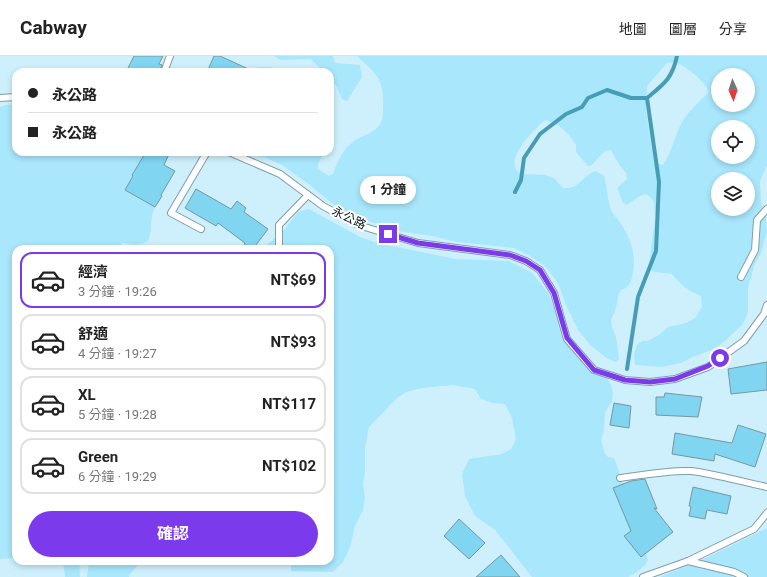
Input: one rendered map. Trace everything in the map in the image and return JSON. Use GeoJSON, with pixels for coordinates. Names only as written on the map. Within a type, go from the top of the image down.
{"type":"FeatureCollection","features":[{"type":"Feature","properties":{"kind":"lane"},"geometry":{"type":"LineString","coordinates":[[166,68],[170,56]]}},
{"type":"Feature","properties":{"kind":"lane"},"geometry":{"type":"LineString","coordinates":[[0,98],[12,97]]}},
{"type":"Feature","properties":{"kind":"lane"},"geometry":{"type":"LineString","coordinates":[[201,229],[171,213],[205,156]]}},
{"type":"Feature","properties":{"kind":"lane","name":"永公路"},"geometry":{"type":"LineString","coordinates":[[238,156],[280,174],[323,206],[358,225],[418,243],[510,255],[526,261],[540,270],[554,293],[567,338],[594,370],[625,380],[650,382],[675,379],[708,366],[744,341],[764,314],[767,305]]}},
{"type":"Feature","properties":{"kind":"lane"},"geometry":{"type":"LineString","coordinates":[[279,245],[279,226],[308,195]]}},
{"type":"Feature","properties":{"kind":"lane"},"geometry":{"type":"LineString","coordinates":[[741,277],[755,250],[757,220],[767,209]]}},
{"type":"Feature","properties":{"kind":"lane"},"geometry":{"type":"LineString","coordinates":[[620,478],[656,473],[690,471],[720,476],[767,487]]}},
{"type":"Feature","properties":{"kind":"lane"},"geometry":{"type":"LineString","coordinates":[[643,577],[688,561],[754,529],[767,513]]}},
{"type":"Feature","properties":{"kind":"lane"},"geometry":{"type":"LineString","coordinates":[[688,561],[734,572],[744,577]]}},
{"type":"Feature","properties":{"kind":"shaded area"},"geometry":{"type":"Polygon","coordinates":[[[274,56],[333,56],[335,63],[360,65],[362,77],[347,101],[342,99],[334,83],[334,68],[320,68],[311,59],[281,60],[274,56]]]}},
{"type":"Feature","properties":{"kind":"shaded area"},"geometry":{"type":"Polygon","coordinates":[[[357,56],[767,56],[767,165],[760,181],[761,202],[766,219],[767,232],[761,253],[754,266],[748,288],[748,313],[742,325],[714,349],[681,363],[662,367],[635,365],[634,354],[637,345],[642,341],[647,341],[659,335],[668,327],[686,323],[695,318],[702,307],[701,296],[685,287],[672,274],[655,272],[651,270],[649,264],[655,219],[654,201],[645,194],[627,205],[623,203],[617,188],[627,179],[626,173],[618,163],[611,150],[605,151],[593,164],[588,166],[576,152],[576,145],[569,135],[559,126],[546,120],[539,125],[523,143],[517,153],[514,162],[516,170],[521,174],[545,175],[554,178],[563,188],[569,188],[578,184],[591,173],[596,171],[604,176],[611,209],[625,230],[631,243],[634,256],[632,279],[627,287],[621,290],[611,320],[616,337],[619,359],[616,362],[608,359],[590,345],[578,330],[566,305],[558,283],[545,266],[530,256],[514,248],[457,242],[432,236],[397,231],[362,219],[339,209],[306,182],[282,165],[258,156],[322,156],[318,164],[318,169],[329,176],[333,174],[339,160],[347,148],[354,141],[375,130],[382,121],[383,91],[375,73],[357,56]],[[676,62],[667,63],[647,86],[646,112],[654,162],[663,165],[682,122],[691,110],[709,92],[699,79],[676,62]]]}},
{"type":"Feature","properties":{"kind":"shaded area"},"geometry":{"type":"Polygon","coordinates":[[[270,67],[272,68],[255,68],[270,67]]]}},
{"type":"Feature","properties":{"kind":"shaded area"},"geometry":{"type":"Polygon","coordinates":[[[12,104],[12,156],[144,156],[125,190],[155,207],[148,241],[141,244],[128,244],[121,242],[122,245],[12,245],[12,558],[0,559],[0,107],[12,104]]]}},
{"type":"Feature","properties":{"kind":"shaded area"},"geometry":{"type":"Polygon","coordinates":[[[309,209],[360,237],[377,243],[456,259],[509,261],[532,273],[549,294],[565,339],[591,371],[607,378],[611,385],[613,393],[612,401],[605,413],[604,430],[601,440],[605,454],[608,457],[614,458],[635,517],[648,560],[642,568],[628,577],[532,577],[495,530],[475,516],[465,496],[462,474],[469,459],[502,454],[511,449],[516,440],[512,418],[505,404],[493,403],[481,399],[475,389],[453,385],[422,388],[406,392],[397,398],[369,427],[365,448],[365,473],[363,484],[365,497],[363,510],[355,526],[350,547],[343,562],[333,572],[291,571],[291,565],[334,565],[334,245],[268,245],[285,229],[298,212],[309,209]]]}},
{"type":"Feature","properties":{"kind":"shaded area"},"geometry":{"type":"Polygon","coordinates":[[[767,528],[767,577],[660,577],[708,557],[767,528]]]}},
{"type":"Feature","properties":{"kind":"shaded area"},"geometry":{"type":"Polygon","coordinates":[[[64,565],[79,565],[80,577],[65,577],[64,565]]]}},
{"type":"Feature","properties":{"kind":"shaded area"},"geometry":{"type":"Polygon","coordinates":[[[88,565],[138,565],[129,577],[87,577],[88,565]]]}},
{"type":"Feature","properties":{"kind":"building"},"geometry":{"type":"Polygon","coordinates":[[[134,56],[163,56],[159,64],[162,65],[161,68],[128,68],[134,56]]]}},
{"type":"Feature","properties":{"kind":"building"},"geometry":{"type":"Polygon","coordinates":[[[214,56],[220,56],[246,68],[209,68],[214,56]]]}},
{"type":"Feature","properties":{"kind":"building"},"geometry":{"type":"Polygon","coordinates":[[[144,156],[168,156],[164,165],[175,171],[155,207],[125,190],[133,176],[132,175],[144,156]]]}},
{"type":"Feature","properties":{"kind":"building"},"geometry":{"type":"Polygon","coordinates":[[[196,189],[231,209],[237,201],[246,208],[244,212],[268,229],[256,245],[244,245],[245,243],[218,223],[216,226],[185,208],[196,189]]]}},
{"type":"Feature","properties":{"kind":"building"},"geometry":{"type":"Polygon","coordinates":[[[767,362],[767,390],[731,394],[728,369],[767,362]]]}},
{"type":"Feature","properties":{"kind":"building"},"geometry":{"type":"Polygon","coordinates":[[[665,393],[702,397],[698,417],[656,415],[656,397],[664,397],[665,393]]]}},
{"type":"Feature","properties":{"kind":"building"},"geometry":{"type":"Polygon","coordinates":[[[614,403],[631,406],[629,428],[610,425],[614,403]]]}},
{"type":"Feature","properties":{"kind":"building"},"geometry":{"type":"Polygon","coordinates":[[[738,425],[766,434],[755,467],[715,454],[714,461],[672,454],[675,433],[732,443],[738,425]]]}},
{"type":"Feature","properties":{"kind":"building"},"geometry":{"type":"Polygon","coordinates":[[[645,479],[657,509],[654,508],[673,532],[641,557],[624,536],[631,531],[613,488],[631,481],[645,479]]]}},
{"type":"Feature","properties":{"kind":"building"},"geometry":{"type":"Polygon","coordinates":[[[693,487],[731,496],[727,514],[707,510],[705,519],[689,516],[691,507],[689,506],[693,487]]]}},
{"type":"Feature","properties":{"kind":"building"},"geometry":{"type":"Polygon","coordinates":[[[459,519],[485,543],[469,559],[444,536],[459,519]]]}},
{"type":"Feature","properties":{"kind":"building"},"geometry":{"type":"Polygon","coordinates":[[[501,555],[520,577],[476,577],[501,555]]]}},
{"type":"Feature","properties":{"kind":"waterway"},"geometry":{"type":"LineString","coordinates":[[515,192],[521,180],[524,158],[540,134],[566,114],[582,107],[588,98],[607,90],[631,98],[647,98],[670,76],[677,56]]}},
{"type":"Feature","properties":{"kind":"waterway"},"geometry":{"type":"LineString","coordinates":[[627,369],[638,297],[656,251],[659,182],[647,98]]}},
{"type":"Feature","properties":{"kind":"route"},"geometry":{"type":"LineString","coordinates":[[388,234],[418,243],[510,255],[526,261],[540,270],[554,293],[567,338],[594,370],[625,380],[650,382],[675,379],[708,366],[720,358]]}}]}
